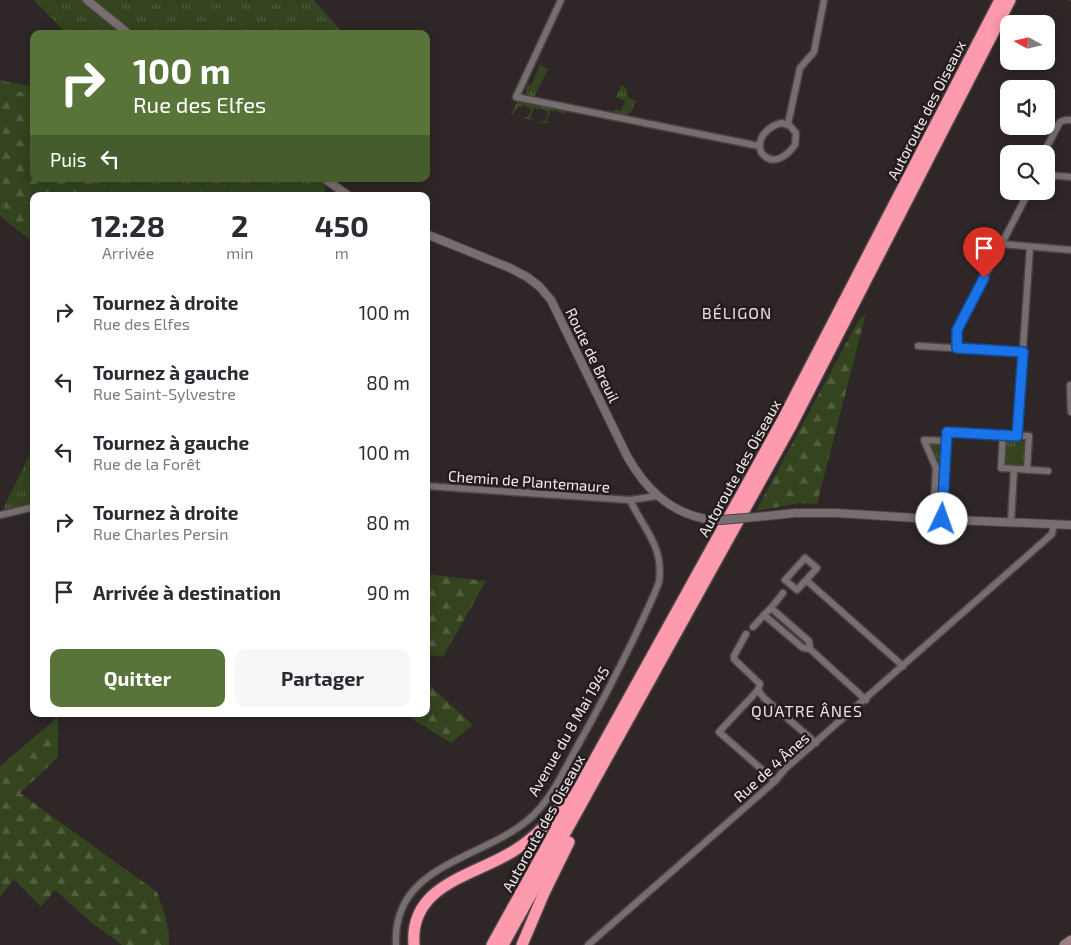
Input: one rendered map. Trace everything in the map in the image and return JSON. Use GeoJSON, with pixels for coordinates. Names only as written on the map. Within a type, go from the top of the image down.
{"type":"FeatureCollection","features":[{"type":"Feature","properties":{"kind":"highway","name":"Autoroute des Oiseaux"},"geometry":{"type":"LineString","coordinates":[[492,945],[782,421],[1000,0]]}},
{"type":"Feature","properties":{"kind":"highway","name":"Autoroute des Oiseaux"},"geometry":{"type":"LineString","coordinates":[[503,945],[792,424],[1011,0]]}},
{"type":"Feature","properties":{"kind":"highway"},"geometry":{"type":"LineString","coordinates":[[414,945],[414,930],[419,913],[434,893],[454,880],[512,852],[535,836],[548,822],[565,800],[631,694]]}},
{"type":"Feature","properties":{"kind":"highway"},"geometry":{"type":"LineString","coordinates":[[522,945],[548,885],[620,736]]}},
{"type":"Feature","properties":{"kind":"main road"},"geometry":{"type":"LineString","coordinates":[[1064,945],[1071,940]]}},
{"type":"Feature","properties":{"kind":"street"},"geometry":{"type":"LineString","coordinates":[[87,0],[124,30]]}},
{"type":"Feature","properties":{"kind":"street"},"geometry":{"type":"LineString","coordinates":[[561,0],[516,98],[759,146]]}},
{"type":"Feature","properties":{"kind":"street"},"geometry":{"type":"LineString","coordinates":[[788,124],[800,68],[814,52],[824,0]]}},
{"type":"Feature","properties":{"kind":"street"},"geometry":{"type":"LineString","coordinates":[[1048,145],[1060,122],[1071,120]]}},
{"type":"Feature","properties":{"kind":"street"},"geometry":{"type":"LineString","coordinates":[[779,123],[788,124],[796,133],[795,146],[778,160],[769,159],[763,155],[759,146],[761,137],[770,128],[779,123]]}},
{"type":"Feature","properties":{"kind":"street"},"geometry":{"type":"LineString","coordinates":[[1055,175],[1071,176]]}},
{"type":"Feature","properties":{"kind":"street"},"geometry":{"type":"LineString","coordinates":[[329,182],[343,192]]}},
{"type":"Feature","properties":{"kind":"street"},"geometry":{"type":"LineString","coordinates":[[957,348],[957,330],[1024,200]]}},
{"type":"Feature","properties":{"kind":"street","name":"Route de Breuil"},"geometry":{"type":"LineString","coordinates":[[430,236],[510,268],[528,277],[539,286],[551,300],[636,473],[657,496],[680,511],[705,519],[730,520],[795,513],[836,513],[933,519]]}},
{"type":"Feature","properties":{"kind":"street"},"geometry":{"type":"LineString","coordinates":[[1002,244],[1071,250]]}},
{"type":"Feature","properties":{"kind":"street"},"geometry":{"type":"LineString","coordinates":[[1017,436],[1030,247]]}},
{"type":"Feature","properties":{"kind":"street"},"geometry":{"type":"LineString","coordinates":[[918,346],[1023,352]]}},
{"type":"Feature","properties":{"kind":"street"},"geometry":{"type":"LineString","coordinates":[[1070,384],[1071,412]]}},
{"type":"Feature","properties":{"kind":"street"},"geometry":{"type":"LineString","coordinates":[[942,519],[947,432],[1029,436],[1027,470]]}},
{"type":"Feature","properties":{"kind":"street"},"geometry":{"type":"LineString","coordinates":[[1003,435],[1001,468],[1048,471]]}},
{"type":"Feature","properties":{"kind":"street"},"geometry":{"type":"LineString","coordinates":[[946,441],[924,440],[936,468],[933,519],[1071,525]]}},
{"type":"Feature","properties":{"kind":"street"},"geometry":{"type":"LineString","coordinates":[[1010,522],[1014,469]]}},
{"type":"Feature","properties":{"kind":"street","name":"Chemin de Plantemaure"},"geometry":{"type":"LineString","coordinates":[[430,486],[630,500]]}},
{"type":"Feature","properties":{"kind":"street"},"geometry":{"type":"LineString","coordinates":[[630,500],[657,496]]}},
{"type":"Feature","properties":{"kind":"street","name":"Avenue du 8 Mai 1945"},"geometry":{"type":"LineString","coordinates":[[396,945],[400,915],[406,902],[419,884],[439,868],[506,836],[539,810],[561,776],[608,691],[656,592],[661,572],[657,549],[630,500]]}},
{"type":"Feature","properties":{"kind":"street"},"geometry":{"type":"LineString","coordinates":[[0,514],[30,508]]}},
{"type":"Feature","properties":{"kind":"street","name":"Rue de 4 Ânes"},"geometry":{"type":"LineString","coordinates":[[588,945],[1052,534],[1054,524]]}},
{"type":"Feature","properties":{"kind":"street"},"geometry":{"type":"LineString","coordinates":[[805,558],[817,568],[806,580],[797,590],[785,580],[805,558]]}},
{"type":"Feature","properties":{"kind":"street"},"geometry":{"type":"LineString","coordinates":[[806,580],[903,666]]}},
{"type":"Feature","properties":{"kind":"street"},"geometry":{"type":"LineString","coordinates":[[753,627],[783,593]]}},
{"type":"Feature","properties":{"kind":"street"},"geometry":{"type":"LineString","coordinates":[[771,608],[809,641],[810,649]]}},
{"type":"Feature","properties":{"kind":"street"},"geometry":{"type":"LineString","coordinates":[[764,614],[803,648],[810,649],[866,700]]}},
{"type":"Feature","properties":{"kind":"street"},"geometry":{"type":"LineString","coordinates":[[746,634],[734,659],[760,684],[758,690],[719,732],[775,781]]}},
{"type":"Feature","properties":{"kind":"street"},"geometry":{"type":"LineString","coordinates":[[758,690],[764,698],[816,743]]}},
{"type":"Feature","properties":{"kind":"green space"},"geometry":{"type":"Polygon","coordinates":[[[34,0],[314,0],[340,30],[63,30],[34,0]]]}},
{"type":"Feature","properties":{"kind":"green space"},"geometry":{"type":"Polygon","coordinates":[[[540,65],[548,69],[534,97],[527,94],[527,84],[531,85],[540,65]]]}},
{"type":"Feature","properties":{"kind":"green space"},"geometry":{"type":"Polygon","coordinates":[[[0,80],[30,86],[30,182],[326,182],[324,192],[30,192],[30,240],[0,216],[0,80]]]}},
{"type":"Feature","properties":{"kind":"green space"},"geometry":{"type":"Polygon","coordinates":[[[621,85],[627,88],[628,97],[636,101],[631,112],[626,116],[613,113],[614,109],[621,111],[625,101],[616,97],[621,85]]]}},
{"type":"Feature","properties":{"kind":"green space"},"geometry":{"type":"Polygon","coordinates":[[[0,87],[30,95],[30,182],[92,182],[94,192],[30,192],[30,239],[13,222],[0,198],[0,87]]]}},
{"type":"Feature","properties":{"kind":"green space"},"geometry":{"type":"Polygon","coordinates":[[[518,101],[566,110],[564,114],[551,110],[546,120],[549,123],[541,123],[540,120],[544,122],[548,112],[539,108],[538,110],[534,108],[530,118],[534,120],[524,118],[524,116],[528,117],[531,109],[523,105],[522,107],[518,106],[513,115],[511,114],[518,101]]]}},
{"type":"Feature","properties":{"kind":"green space"},"geometry":{"type":"Polygon","coordinates":[[[866,313],[817,504],[799,503],[756,511],[858,321],[866,313]]]}},
{"type":"Feature","properties":{"kind":"green space"},"geometry":{"type":"Polygon","coordinates":[[[1009,439],[1025,441],[1025,462],[1021,467],[1005,463],[1006,442],[1009,439]]]}},
{"type":"Feature","properties":{"kind":"green space"},"geometry":{"type":"Polygon","coordinates":[[[924,440],[946,441],[942,519],[933,519],[936,468],[924,440]]]}},
{"type":"Feature","properties":{"kind":"green space"},"geometry":{"type":"Polygon","coordinates":[[[30,454],[30,505],[3,509],[30,454]]]}},
{"type":"Feature","properties":{"kind":"green space"},"geometry":{"type":"Polygon","coordinates":[[[430,574],[486,581],[443,657],[430,655],[430,574]]]}},
{"type":"Feature","properties":{"kind":"green space"},"geometry":{"type":"Polygon","coordinates":[[[430,686],[473,725],[451,743],[410,717],[430,717],[430,686]]]}},
{"type":"Feature","properties":{"kind":"green space"},"geometry":{"type":"Polygon","coordinates":[[[58,717],[58,757],[20,793],[157,892],[167,925],[169,945],[122,945],[91,922],[55,890],[41,907],[14,879],[0,897],[0,766],[58,717]]]}},
{"type":"Feature","properties":{"kind":"district","name":"BÉLIGON"},"geometry":{"type":"Point","coordinates":[737,312]}},
{"type":"Feature","properties":{"kind":"district","name":"QUATRE ÂNES"},"geometry":{"type":"Point","coordinates":[807,710]}},
{"type":"Feature","properties":{"kind":"route"},"geometry":{"type":"LineString","coordinates":[[942,519],[947,432],[1017,436],[1023,352],[957,348],[957,330],[984,278]]}}]}
